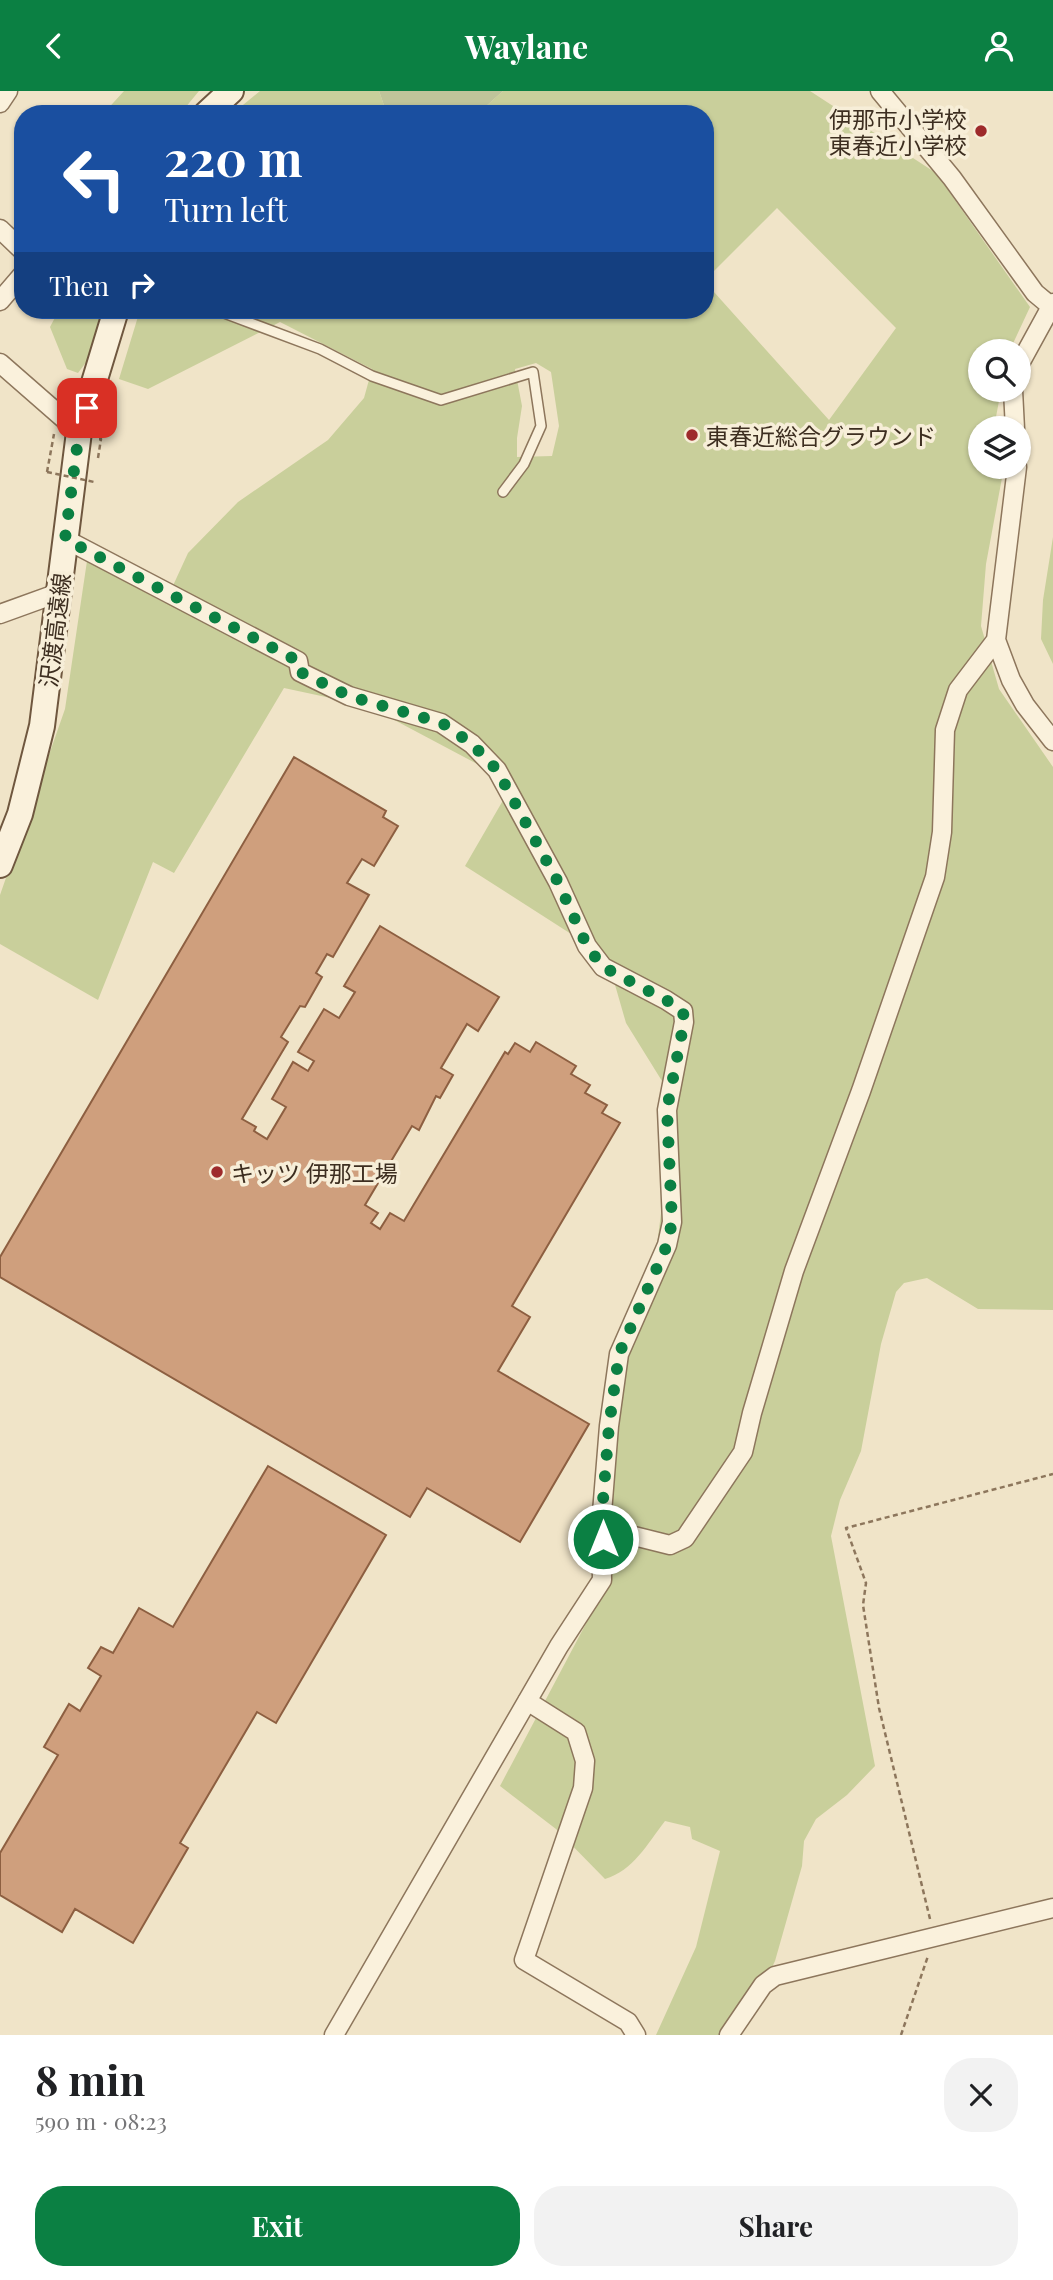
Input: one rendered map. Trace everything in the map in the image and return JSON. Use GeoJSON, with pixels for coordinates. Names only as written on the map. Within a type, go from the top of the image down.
{"type":"FeatureCollection","features":[{"type":"Feature","properties":{"kind":"main road"},"geometry":{"type":"LineString","coordinates":[[216,105],[231,91]]}},
{"type":"Feature","properties":{"kind":"main road","name":"沢渡高遠線"},"geometry":{"type":"LineString","coordinates":[[1,859],[20,814],[42,726],[79,432],[113,319]]}},
{"type":"Feature","properties":{"kind":"street"},"geometry":{"type":"LineString","coordinates":[[0,103],[8,91]]}},
{"type":"Feature","properties":{"kind":"street"},"geometry":{"type":"LineString","coordinates":[[880,91],[952,178],[1035,293],[1052,306],[1031,344]]}},
{"type":"Feature","properties":{"kind":"street"},"geometry":{"type":"LineString","coordinates":[[0,229],[14,242]]}},
{"type":"Feature","properties":{"kind":"street"},"geometry":{"type":"LineString","coordinates":[[0,300],[14,284]]}},
{"type":"Feature","properties":{"kind":"street"},"geometry":{"type":"LineString","coordinates":[[0,363],[79,432]]}},
{"type":"Feature","properties":{"kind":"street"},"geometry":{"type":"LineString","coordinates":[[1016,479],[996,640],[1025,705],[1053,741]]}},
{"type":"Feature","properties":{"kind":"street"},"geometry":{"type":"LineString","coordinates":[[65,539],[298,661],[300,672],[349,696],[442,723],[472,744],[497,770],[558,882],[587,946],[603,967],[683,1011],[684,1022],[667,1109],[672,1222],[667,1245],[619,1354],[609,1426],[601,1525],[602,1580],[527,1701],[334,2035]]}},
{"type":"Feature","properties":{"kind":"street"},"geometry":{"type":"LineString","coordinates":[[3,607],[58,593]]}},
{"type":"Feature","properties":{"kind":"street"},"geometry":{"type":"LineString","coordinates":[[601,1525],[614,1531],[670,1545],[685,1538],[743,1452],[751,1413],[794,1271],[861,1091],[935,877],[942,832],[945,730],[958,690],[996,640]]}},
{"type":"Feature","properties":{"kind":"street"},"geometry":{"type":"LineString","coordinates":[[527,1701],[576,1732],[585,1761],[583,1788],[524,1960],[628,2022],[636,2035]]}},
{"type":"Feature","properties":{"kind":"street"},"geometry":{"type":"LineString","coordinates":[[729,2035],[763,1985],[775,1976],[1053,1908]]}},
{"type":"Feature","properties":{"kind":"lane"},"geometry":{"type":"LineString","coordinates":[[240,319],[320,349],[372,376],[441,400],[533,372],[541,426],[524,464],[503,492]]}},
{"type":"Feature","properties":{"kind":"path"},"geometry":{"type":"LineString","coordinates":[[54,433],[47,473],[94,482]]}},
{"type":"Feature","properties":{"kind":"path"},"geometry":{"type":"LineString","coordinates":[[901,2035],[934,1937],[878,1708],[863,1605],[866,1583],[846,1528],[1053,1474]]}},
{"type":"Feature","properties":{"kind":"green space"},"geometry":{"type":"Polygon","coordinates":[[[124,91],[199,91],[187,105],[111,105],[124,91]]]}},
{"type":"Feature","properties":{"kind":"green space"},"geometry":{"type":"Polygon","coordinates":[[[260,91],[379,91],[384,105],[243,105],[260,91]]]}},
{"type":"Feature","properties":{"kind":"green space"},"geometry":{"type":"Polygon","coordinates":[[[379,91],[503,91],[487,105],[384,105],[379,91]]]}},
{"type":"Feature","properties":{"kind":"green space"},"geometry":{"type":"Polygon","coordinates":[[[503,91],[810,91],[936,173],[1030,307],[1015,339],[968,339],[968,402],[999,402],[996,416],[968,416],[968,479],[1002,479],[986,564],[981,626],[999,689],[1053,767],[1053,1310],[978,1309],[927,1278],[904,1283],[896,1292],[881,1344],[861,1451],[840,1500],[831,1536],[875,1766],[847,1795],[816,1819],[804,1841],[802,1866],[775,1961],[740,2035],[656,2035],[696,1947],[720,1851],[692,1839],[690,1827],[665,1821],[632,1863],[605,1879],[556,1829],[500,1786],[609,1580],[614,1434],[624,1362],[651,1293],[675,1102],[626,1023],[607,957],[465,866],[513,783],[368,706],[284,688],[174,873],[153,862],[98,1000],[0,944],[0,895],[65,709],[87,561],[165,603],[188,553],[238,502],[328,440],[364,398],[372,369],[280,322],[148,389],[119,379],[137,319],[714,319],[714,292],[829,420],[896,328],[777,208],[714,271],[714,105],[487,105],[503,91]],[[536,363],[515,369],[522,406],[517,457],[552,456],[559,426],[551,372],[536,363]]]}},
{"type":"Feature","properties":{"kind":"green space"},"geometry":{"type":"Polygon","coordinates":[[[54,319],[101,319],[90,357],[78,373],[67,369],[50,327],[54,319]]]}},
{"type":"Feature","properties":{"kind":"green space"},"geometry":{"type":"Polygon","coordinates":[[[1053,537],[1053,664],[1041,639],[1043,600],[1053,537]]]}},
{"type":"Feature","properties":{"kind":"building","name":"キッツ 伊那工場"},"geometry":{"type":"Polygon","coordinates":[[[294,757],[386,811],[383,817],[398,826],[374,866],[362,859],[347,883],[369,895],[333,957],[327,954],[316,973],[322,977],[305,1007],[300,1006],[281,1037],[288,1042],[242,1119],[256,1127],[254,1131],[267,1139],[286,1107],[272,1099],[293,1062],[308,1071],[314,1061],[298,1052],[324,1009],[339,1018],[355,992],[344,986],[380,926],[499,997],[478,1031],[467,1024],[441,1068],[453,1075],[440,1098],[436,1096],[419,1130],[412,1126],[365,1205],[378,1213],[371,1223],[380,1229],[390,1213],[404,1221],[505,1052],[508,1054],[515,1043],[530,1052],[536,1042],[576,1066],[571,1074],[590,1085],[585,1093],[607,1105],[602,1113],[620,1123],[512,1306],[530,1317],[498,1371],[589,1424],[520,1542],[427,1488],[410,1517],[0,1277],[0,1257],[294,757]]]}},
{"type":"Feature","properties":{"kind":"building"},"geometry":{"type":"Polygon","coordinates":[[[268,1466],[386,1535],[276,1723],[257,1712],[180,1843],[188,1848],[133,1943],[75,1909],[62,1932],[0,1895],[0,1853],[58,1755],[44,1747],[69,1704],[80,1711],[101,1676],[88,1668],[101,1647],[113,1653],[139,1608],[173,1627],[268,1466]]]}},
{"type":"Feature","properties":{"kind":"place","name":"伊那市小学校 東春近小学校"},"geometry":{"type":"Point","coordinates":[981,131]}},
{"type":"Feature","properties":{"kind":"place","name":"東春近総合グラウンド"},"geometry":{"type":"Point","coordinates":[692,435]}},
{"type":"Feature","properties":{"kind":"place","name":"キッツ 伊那工場"},"geometry":{"type":"Point","coordinates":[217,1172]}},
{"type":"Feature","properties":{"kind":"route"},"geometry":{"type":"LineString","coordinates":[[87,408],[79,432],[65,539],[298,661],[300,672],[349,696],[442,723],[472,744],[497,770],[529,825],[587,946],[603,967],[683,1011],[684,1022],[667,1109],[672,1222],[667,1245],[619,1354],[609,1426],[601,1525],[603,1539]]}}]}
